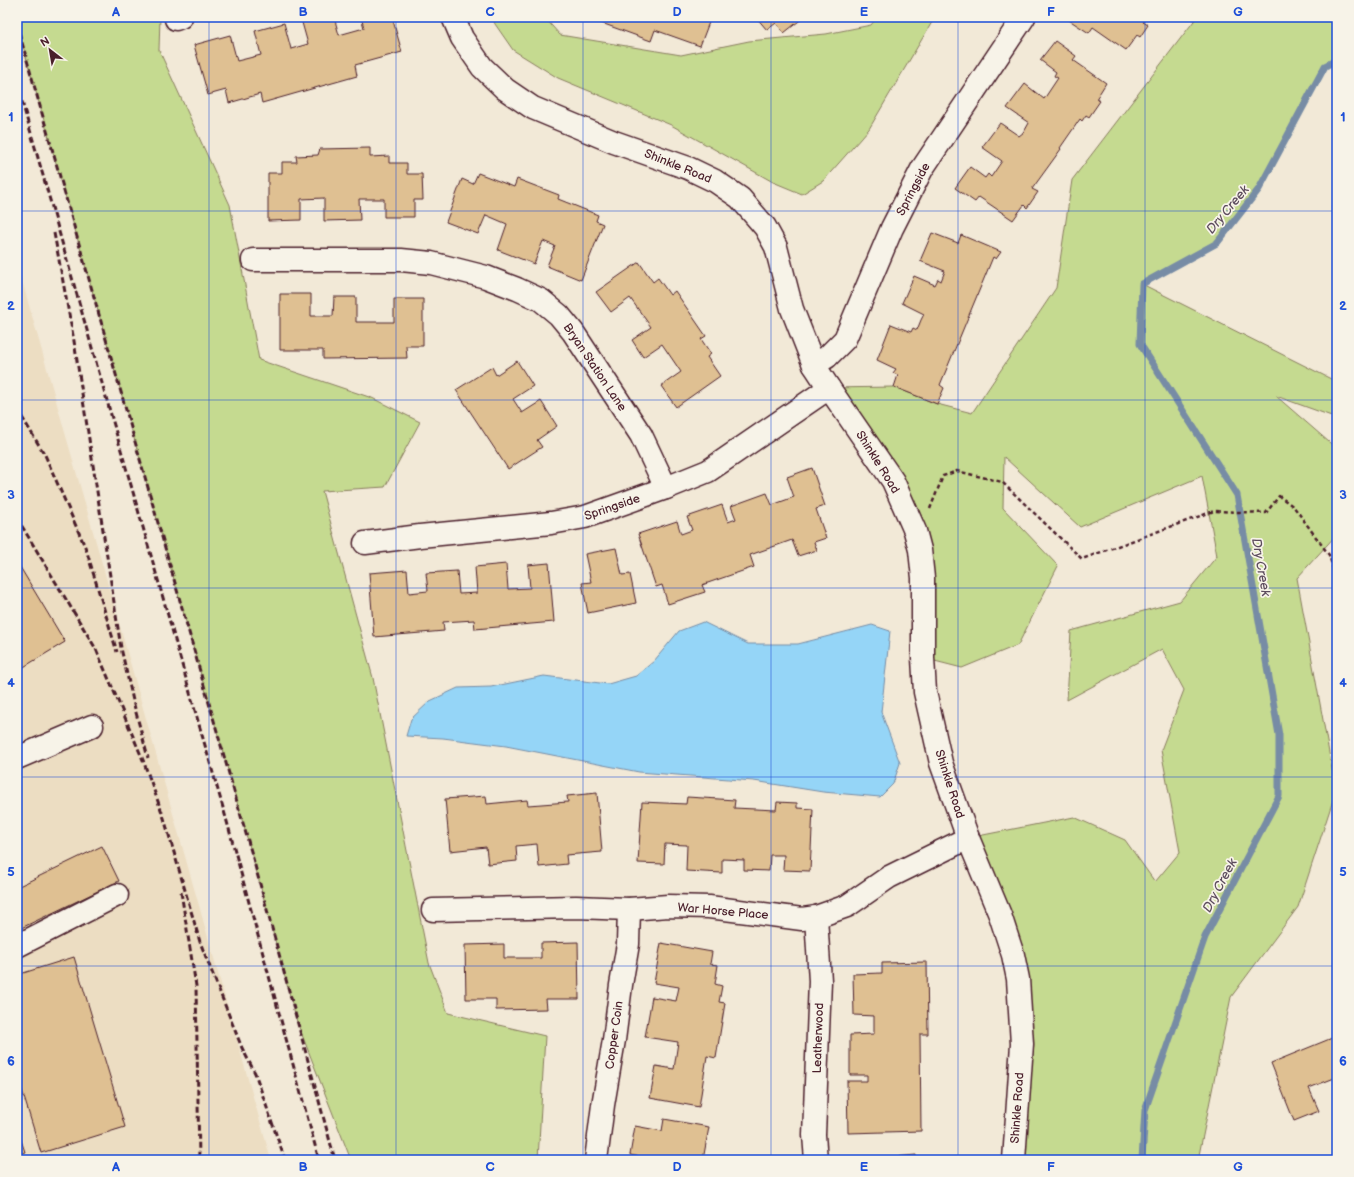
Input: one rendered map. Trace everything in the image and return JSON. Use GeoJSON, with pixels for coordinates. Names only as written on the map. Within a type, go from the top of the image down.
{"type":"FeatureCollection","features":[{"type":"Feature","properties":{"kind":"street","name":"Shinkle Road"},"geometry":{"type":"LineString","coordinates":[[453,17],[462,38],[482,67],[505,89],[533,108],[614,142],[688,168],[715,181],[740,198],[765,226],[776,247],[792,309],[814,365],[893,481],[915,531],[920,550],[923,578],[923,658],[925,692],[941,763],[968,838],[1000,915],[1013,955],[1018,979],[1022,1044],[1014,1160]]}},
{"type":"Feature","properties":{"kind":"street","name":"Springside"},"geometry":{"type":"LineString","coordinates":[[814,365],[827,357],[845,340],[892,228],[922,169],[1024,17]]}},
{"type":"Feature","properties":{"kind":"street","name":"Bryan Station Lane"},"geometry":{"type":"LineString","coordinates":[[253,260],[401,260],[431,263],[486,277],[541,300],[559,315],[573,332],[641,435],[666,488]]}},
{"type":"Feature","properties":{"kind":"street","name":"Springside"},"geometry":{"type":"LineString","coordinates":[[365,543],[557,522],[585,517],[666,488],[708,471],[829,388]]}},
{"type":"Feature","properties":{"kind":"street"},"geometry":{"type":"LineString","coordinates":[[17,758],[92,726]]}},
{"type":"Feature","properties":{"kind":"street","name":"War Horse Place"},"geometry":{"type":"LineString","coordinates":[[433,910],[576,907],[629,909],[668,906],[709,907],[802,919],[816,917],[847,906],[889,877],[968,838]]}},
{"type":"Feature","properties":{"kind":"street"},"geometry":{"type":"LineString","coordinates":[[17,946],[117,895]]}},
{"type":"Feature","properties":{"kind":"street","name":"Copper Coin"},"geometry":{"type":"LineString","coordinates":[[596,1160],[628,944],[629,909]]}},
{"type":"Feature","properties":{"kind":"street","name":"Leatherwood"},"geometry":{"type":"LineString","coordinates":[[816,917],[820,981],[814,1135],[816,1160]]}},
{"type":"Feature","properties":{"kind":"path"},"geometry":{"type":"LineString","coordinates":[[915,531],[932,507],[943,476],[957,471],[1002,482],[1082,559],[1214,511],[1266,513],[1279,496],[1294,506],[1329,556],[1337,581]]}},
{"type":"Feature","properties":{"kind":"shaded area"},"geometry":{"type":"Polygon","coordinates":[[[17,263],[271,1160],[17,1160],[17,263]]]}},
{"type":"Feature","properties":{"kind":"green space"},"geometry":{"type":"Polygon","coordinates":[[[17,17],[160,17],[159,50],[230,205],[259,360],[372,398],[420,422],[385,487],[322,491],[373,678],[429,963],[448,1013],[545,1036],[538,1160],[351,1160],[297,1022],[254,862],[17,25],[17,17]]]}},
{"type":"Feature","properties":{"kind":"green space"},"geometry":{"type":"Polygon","coordinates":[[[492,17],[544,17],[560,35],[681,55],[749,41],[826,34],[871,25],[877,17],[935,17],[869,129],[823,181],[802,194],[773,182],[671,125],[558,78],[513,50],[495,24],[492,17]]]}},
{"type":"Feature","properties":{"kind":"green space"},"geometry":{"type":"Polygon","coordinates":[[[1197,17],[1337,17],[1337,60],[1324,66],[1259,189],[1217,243],[1142,284],[1337,382],[1337,418],[1276,396],[1337,449],[1337,534],[1297,578],[1336,791],[1298,907],[1231,997],[1198,1160],[1014,1160],[1018,979],[968,838],[1074,817],[1125,840],[1155,882],[1180,852],[1161,750],[1184,690],[1162,649],[1067,700],[1071,631],[1180,601],[1217,556],[1202,476],[1080,527],[1004,457],[1003,508],[1058,566],[1018,645],[962,668],[923,658],[920,550],[829,388],[894,387],[937,404],[972,413],[1056,288],[1072,180],[1197,17]]]}},
{"type":"Feature","properties":{"kind":"water"},"geometry":{"type":"Polygon","coordinates":[[[703,622],[748,644],[798,644],[872,625],[890,631],[881,712],[900,763],[893,784],[880,797],[823,792],[754,781],[639,772],[506,746],[443,738],[406,736],[411,719],[430,701],[458,688],[491,687],[544,676],[608,684],[636,676],[654,661],[679,631],[703,622]]]}},
{"type":"Feature","properties":{"kind":"building"},"geometry":{"type":"Polygon","coordinates":[[[307,17],[334,17],[339,35],[364,28],[361,17],[392,17],[402,52],[355,65],[357,76],[262,103],[260,94],[229,103],[226,90],[208,95],[194,45],[230,35],[237,61],[261,55],[255,31],[284,23],[291,49],[308,44],[301,19],[307,17]]]}},
{"type":"Feature","properties":{"kind":"building"},"geometry":{"type":"Polygon","coordinates":[[[585,17],[711,17],[700,46],[655,30],[651,41],[585,17]]]}},
{"type":"Feature","properties":{"kind":"building"},"geometry":{"type":"Polygon","coordinates":[[[756,17],[804,17],[784,33],[776,23],[767,30],[756,17]]]}},
{"type":"Feature","properties":{"kind":"building"},"geometry":{"type":"Polygon","coordinates":[[[1071,17],[1146,17],[1143,22],[1148,25],[1140,37],[1137,35],[1126,50],[1093,27],[1089,33],[1069,20],[1071,17]]]}},
{"type":"Feature","properties":{"kind":"building"},"geometry":{"type":"Polygon","coordinates":[[[1055,41],[1076,56],[1073,60],[1106,83],[1096,99],[1100,101],[1089,117],[1086,115],[1082,121],[1080,119],[1060,148],[1061,149],[1032,189],[1038,192],[1027,208],[1024,205],[1013,220],[979,197],[975,202],[955,188],[970,167],[985,178],[988,174],[991,177],[1002,161],[982,147],[1000,123],[1019,136],[1024,132],[1029,123],[1007,108],[1025,84],[1044,99],[1058,78],[1054,76],[1056,72],[1040,60],[1055,41]]]}},
{"type":"Feature","properties":{"kind":"building"},"geometry":{"type":"Polygon","coordinates":[[[370,148],[370,157],[389,156],[389,163],[407,163],[407,174],[422,174],[423,200],[414,200],[414,217],[384,217],[384,199],[359,199],[360,220],[324,221],[324,198],[301,199],[301,220],[268,221],[268,173],[282,173],[282,162],[297,162],[296,156],[318,155],[320,149],[370,148]]]}},
{"type":"Feature","properties":{"kind":"building"},"geometry":{"type":"Polygon","coordinates":[[[478,173],[514,187],[517,179],[559,195],[558,199],[598,215],[596,221],[603,224],[581,280],[547,266],[555,246],[543,241],[534,264],[498,250],[507,224],[486,215],[478,234],[446,222],[462,179],[473,184],[478,173]]]}},
{"type":"Feature","properties":{"kind":"building"},"geometry":{"type":"Polygon","coordinates":[[[1337,198],[1337,211],[1332,208],[1337,198]]]}},
{"type":"Feature","properties":{"kind":"building"},"geometry":{"type":"Polygon","coordinates":[[[932,233],[958,243],[961,235],[1001,252],[996,259],[993,257],[940,385],[944,388],[937,404],[894,387],[898,375],[893,373],[896,369],[877,360],[891,324],[911,332],[913,328],[917,330],[924,314],[902,303],[914,276],[935,285],[938,279],[941,281],[945,271],[920,261],[932,233]]]}},
{"type":"Feature","properties":{"kind":"building"},"geometry":{"type":"Polygon","coordinates":[[[639,262],[653,282],[658,278],[670,295],[675,291],[706,336],[701,339],[711,354],[707,357],[720,376],[676,407],[661,386],[681,372],[662,344],[643,357],[632,340],[651,327],[630,298],[611,312],[596,292],[639,262]]]}},
{"type":"Feature","properties":{"kind":"building"},"geometry":{"type":"Polygon","coordinates":[[[280,294],[311,294],[311,316],[333,316],[334,297],[356,297],[356,322],[394,322],[394,299],[423,299],[423,346],[406,346],[407,358],[323,359],[323,350],[280,350],[280,294]]]}},
{"type":"Feature","properties":{"kind":"building"},"geometry":{"type":"Polygon","coordinates":[[[517,361],[533,386],[513,399],[522,413],[541,401],[557,426],[537,440],[542,447],[508,469],[456,390],[492,367],[496,375],[517,361]]]}},
{"type":"Feature","properties":{"kind":"building"},"geometry":{"type":"Polygon","coordinates":[[[812,468],[825,506],[816,509],[826,538],[814,542],[817,550],[798,556],[792,540],[750,555],[754,567],[702,585],[705,592],[668,604],[662,585],[656,587],[638,534],[677,521],[681,534],[692,530],[687,517],[722,505],[728,522],[736,519],[731,506],[767,493],[772,505],[794,497],[787,477],[812,468]]]}},
{"type":"Feature","properties":{"kind":"building"},"geometry":{"type":"Polygon","coordinates":[[[616,548],[622,575],[630,574],[636,603],[588,613],[582,583],[591,582],[585,554],[616,548]]]}},
{"type":"Feature","properties":{"kind":"building"},"geometry":{"type":"Polygon","coordinates":[[[17,562],[65,642],[17,671],[17,562]]]}},
{"type":"Feature","properties":{"kind":"building"},"geometry":{"type":"Polygon","coordinates":[[[549,563],[554,622],[475,629],[474,620],[443,622],[444,631],[374,637],[369,573],[407,570],[409,593],[428,591],[426,573],[457,571],[459,594],[477,593],[475,567],[506,564],[508,589],[530,588],[528,565],[549,563]]]}},
{"type":"Feature","properties":{"kind":"building"},"geometry":{"type":"Polygon","coordinates":[[[597,793],[602,852],[566,855],[567,864],[539,867],[537,844],[516,846],[517,861],[488,864],[486,847],[450,851],[445,799],[486,796],[487,804],[527,800],[528,805],[568,802],[567,796],[597,793]]]}},
{"type":"Feature","properties":{"kind":"building"},"geometry":{"type":"Polygon","coordinates":[[[687,797],[735,800],[734,808],[776,810],[777,802],[797,803],[797,808],[813,809],[810,871],[783,870],[784,855],[770,855],[769,871],[744,870],[744,860],[722,859],[722,873],[686,871],[687,845],[665,844],[664,864],[638,863],[642,802],[686,804],[687,797]]]}},
{"type":"Feature","properties":{"kind":"building"},"geometry":{"type":"Polygon","coordinates":[[[102,846],[119,881],[17,930],[17,887],[102,846]]]}},
{"type":"Feature","properties":{"kind":"building"},"geometry":{"type":"Polygon","coordinates":[[[578,942],[579,999],[546,999],[547,1009],[496,1010],[496,999],[466,999],[465,945],[504,944],[504,958],[541,958],[541,943],[578,942]]]}},
{"type":"Feature","properties":{"kind":"building"},"geometry":{"type":"Polygon","coordinates":[[[661,943],[712,952],[710,964],[718,965],[715,984],[722,986],[719,1002],[725,1003],[716,1058],[707,1056],[699,1107],[650,1098],[656,1066],[674,1069],[678,1042],[645,1037],[652,997],[676,1001],[679,987],[654,983],[661,943]]]}},
{"type":"Feature","properties":{"kind":"building"},"geometry":{"type":"Polygon","coordinates":[[[74,957],[125,1127],[41,1153],[17,1074],[17,975],[74,957]]]}},
{"type":"Feature","properties":{"kind":"building"},"geometry":{"type":"Polygon","coordinates":[[[927,962],[928,1034],[920,1034],[921,1131],[848,1133],[847,1081],[867,1081],[867,1075],[850,1075],[850,1035],[874,1034],[874,1016],[854,1015],[853,974],[882,973],[882,963],[927,962]]]}},
{"type":"Feature","properties":{"kind":"building"},"geometry":{"type":"Polygon","coordinates":[[[1337,1036],[1337,1077],[1309,1088],[1319,1111],[1294,1121],[1271,1063],[1337,1036]]]}},
{"type":"Feature","properties":{"kind":"building"},"geometry":{"type":"Polygon","coordinates":[[[664,1119],[709,1127],[703,1160],[657,1160],[630,1155],[635,1126],[662,1131],[664,1119]]]}},
{"type":"Feature","properties":{"kind":"building"},"geometry":{"type":"Polygon","coordinates":[[[17,1128],[25,1152],[17,1155],[17,1128]]]}},
{"type":"Feature","properties":{"kind":"building"},"geometry":{"type":"Polygon","coordinates":[[[916,1155],[916,1160],[873,1159],[916,1155]]]}},
{"type":"Feature","properties":{"kind":"waterway","name":"Dry Creek"},"geometry":{"type":"LineString","coordinates":[[1142,1160],[1145,1110],[1205,937],[1279,796],[1279,735],[1237,495],[1140,344],[1142,284],[1217,243],[1259,189],[1325,66],[1337,60]]}},
{"type":"Feature","properties":{"kind":"railway"},"geometry":{"type":"LineString","coordinates":[[17,25],[254,862],[335,1160]]}},
{"type":"Feature","properties":{"kind":"railway"},"geometry":{"type":"LineString","coordinates":[[17,84],[226,818],[319,1160]]}},
{"type":"Feature","properties":{"kind":"railway"},"geometry":{"type":"LineString","coordinates":[[54,233],[74,341],[121,648],[148,758]]}},
{"type":"Feature","properties":{"kind":"railway"},"geometry":{"type":"LineString","coordinates":[[17,409],[45,455],[86,549],[117,652]]}},
{"type":"Feature","properties":{"kind":"railway"},"geometry":{"type":"LineString","coordinates":[[17,518],[96,649],[143,760],[164,818],[200,942],[242,1048],[255,1073],[285,1160]]}},
{"type":"Feature","properties":{"kind":"railway"},"geometry":{"type":"LineString","coordinates":[[181,892],[196,986],[199,1160]]}}]}
